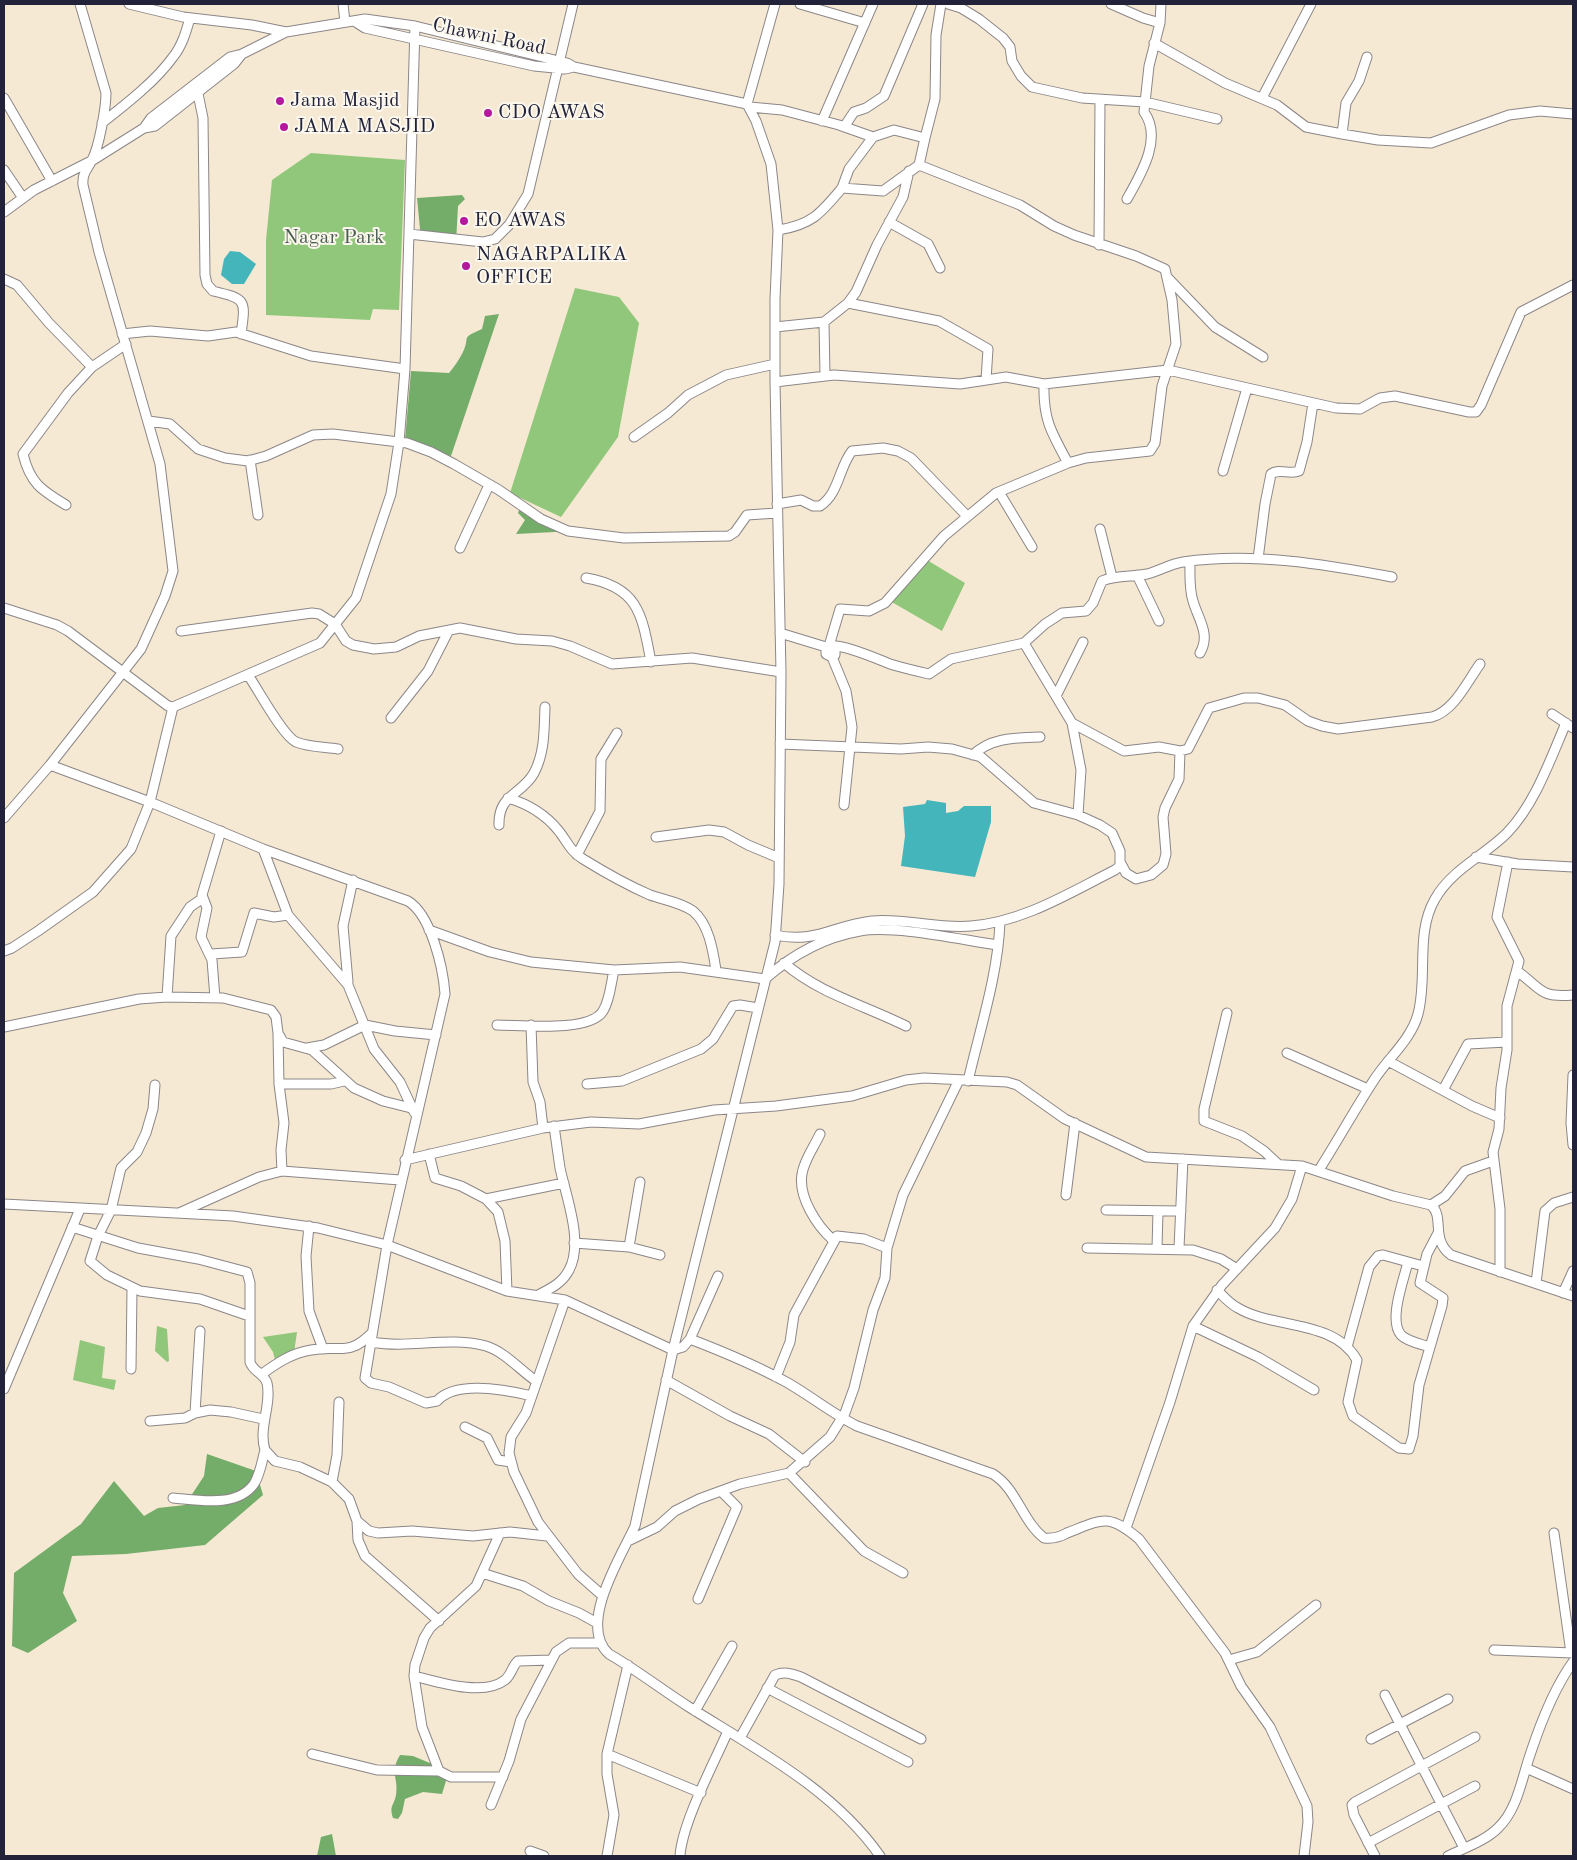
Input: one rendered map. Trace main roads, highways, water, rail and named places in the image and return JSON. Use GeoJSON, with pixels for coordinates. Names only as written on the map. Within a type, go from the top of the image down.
{"type":"FeatureCollection","features":[{"type":"Feature","properties":{"kind":"water"},"geometry":{"type":"Polygon","coordinates":[[[230,251],[240,252],[256,264],[244,284],[232,284],[221,275],[224,259],[230,251]]]}},
{"type":"Feature","properties":{"kind":"water"},"geometry":{"type":"Polygon","coordinates":[[[927,800],[946,803],[946,813],[958,811],[964,806],[991,806],[991,822],[975,877],[901,866],[905,836],[903,807],[925,804],[927,800]]]}},
{"type":"Feature","properties":{"kind":"place","name":"Jama Masjid"},"geometry":{"type":"Point","coordinates":[280,101]}},
{"type":"Feature","properties":{"kind":"place","name":"CDO AWAS"},"geometry":{"type":"Point","coordinates":[488,113]}},
{"type":"Feature","properties":{"kind":"place","name":"JAMA MASJID"},"geometry":{"type":"Point","coordinates":[284,127]}},
{"type":"Feature","properties":{"kind":"place","name":"EO AWAS"},"geometry":{"type":"Point","coordinates":[464,221]}},
{"type":"Feature","properties":{"kind":"place","name":"NAGARPALIKA OFFICE"},"geometry":{"type":"Point","coordinates":[466,266]}},
{"type":"Feature","properties":{"kind":"park label","name":"Nagar Park"},"geometry":{"type":"Point","coordinates":[334,238]}}]}
